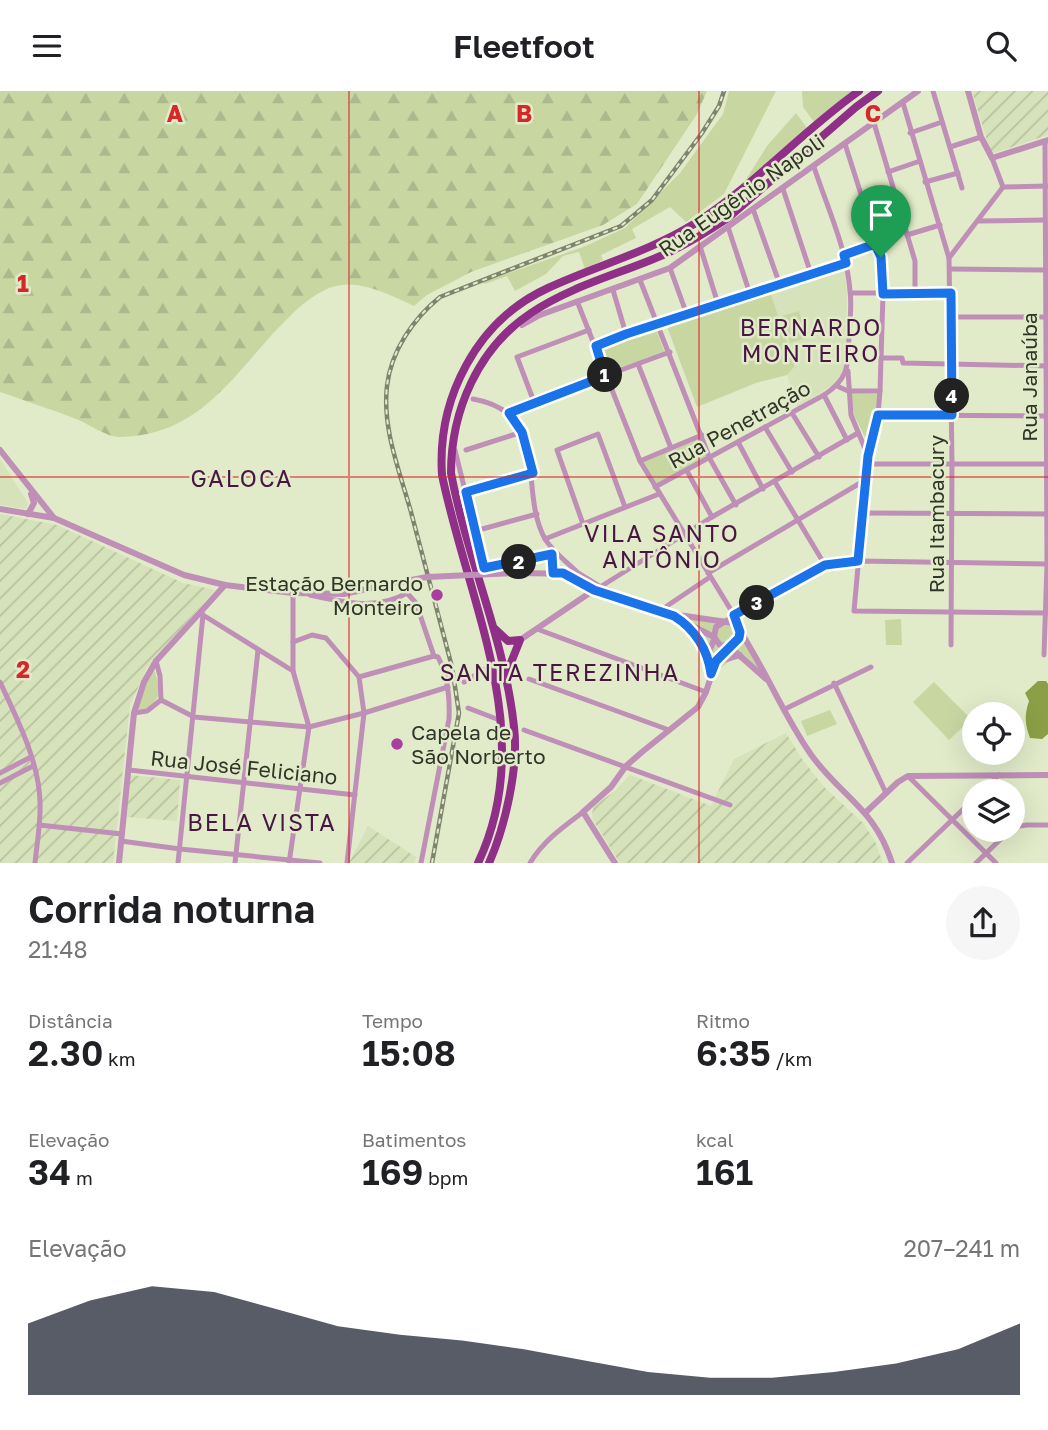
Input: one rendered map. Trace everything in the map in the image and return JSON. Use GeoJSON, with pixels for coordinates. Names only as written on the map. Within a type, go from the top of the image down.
{"type":"FeatureCollection","features":[{"type":"Feature","properties":{"kind":"highway"},"geometry":{"type":"LineString","coordinates":[[478,863],[494,821],[503,770],[502,721],[492,665],[446,499],[442,475],[441,443],[449,401],[458,377],[487,336],[526,301],[545,289],[692,225],[742,191],[859,91]]}},
{"type":"Feature","properties":{"kind":"highway"},"geometry":{"type":"LineString","coordinates":[[489,863],[505,822],[515,730],[510,696],[452,473],[453,441],[462,404],[472,381],[497,343],[516,323],[552,301],[661,256],[705,233],[763,189],[878,91]]}},
{"type":"Feature","properties":{"kind":"highway"},"geometry":{"type":"LineString","coordinates":[[471,552],[470,539],[475,531]]}},
{"type":"Feature","properties":{"kind":"highway"},"geometry":{"type":"LineString","coordinates":[[491,619],[500,635],[508,641],[520,640],[510,665],[510,696]]}},
{"type":"Feature","properties":{"kind":"street","name":"Rua Eugênio Napoli"},"geometry":{"type":"LineString","coordinates":[[497,343],[528,320],[670,268],[918,91]]}},
{"type":"Feature","properties":{"kind":"street"},"geometry":{"type":"LineString","coordinates":[[933,91],[962,188]]}},
{"type":"Feature","properties":{"kind":"street"},"geometry":{"type":"LineString","coordinates":[[968,91],[981,137],[1003,187]]}},
{"type":"Feature","properties":{"kind":"street","name":"Rua Itambacury"},"geometry":{"type":"LineString","coordinates":[[902,103],[940,225],[950,269],[951,645]]}},
{"type":"Feature","properties":{"kind":"street"},"geometry":{"type":"LineString","coordinates":[[874,123],[915,261],[915,294]]}},
{"type":"Feature","properties":{"kind":"street"},"geometry":{"type":"LineString","coordinates":[[910,133],[942,123]]}},
{"type":"Feature","properties":{"kind":"street"},"geometry":{"type":"LineString","coordinates":[[950,147],[981,137]]}},
{"type":"Feature","properties":{"kind":"street"},"geometry":{"type":"LineString","coordinates":[[992,158],[1047,141]]}},
{"type":"Feature","properties":{"kind":"street","name":"Rua Janaúba"},"geometry":{"type":"LineString","coordinates":[[1044,655],[1047,613],[1044,220],[1047,141]]}},
{"type":"Feature","properties":{"kind":"street"},"geometry":{"type":"LineString","coordinates":[[845,144],[881,257],[883,294],[878,415],[868,456],[855,611],[1047,613]]}},
{"type":"Feature","properties":{"kind":"street"},"geometry":{"type":"LineString","coordinates":[[888,172],[920,161]]}},
{"type":"Feature","properties":{"kind":"street"},"geometry":{"type":"LineString","coordinates":[[814,167],[846,263],[851,293],[848,391],[851,415],[868,456]]}},
{"type":"Feature","properties":{"kind":"street"},"geometry":{"type":"LineString","coordinates":[[925,182],[958,173]]}},
{"type":"Feature","properties":{"kind":"street"},"geometry":{"type":"LineString","coordinates":[[1003,187],[1047,186]]}},
{"type":"Feature","properties":{"kind":"street"},"geometry":{"type":"LineString","coordinates":[[949,258],[1003,187]]}},
{"type":"Feature","properties":{"kind":"street"},"geometry":{"type":"LineString","coordinates":[[783,189],[811,274]]}},
{"type":"Feature","properties":{"kind":"street"},"geometry":{"type":"LineString","coordinates":[[867,217],[898,207]]}},
{"type":"Feature","properties":{"kind":"street"},"geometry":{"type":"LineString","coordinates":[[753,209],[780,285]]}},
{"type":"Feature","properties":{"kind":"street"},"geometry":{"type":"LineString","coordinates":[[979,221],[1044,220]]}},
{"type":"Feature","properties":{"kind":"street"},"geometry":{"type":"LineString","coordinates":[[907,235],[940,225]]}},
{"type":"Feature","properties":{"kind":"street"},"geometry":{"type":"LineString","coordinates":[[728,227],[750,294]]}},
{"type":"Feature","properties":{"kind":"street"},"geometry":{"type":"LineString","coordinates":[[844,255],[875,244]]}},
{"type":"Feature","properties":{"kind":"street"},"geometry":{"type":"LineString","coordinates":[[700,246],[719,304]]}},
{"type":"Feature","properties":{"kind":"street"},"geometry":{"type":"LineString","coordinates":[[596,346],[846,263]]}},
{"type":"Feature","properties":{"kind":"street"},"geometry":{"type":"LineString","coordinates":[[670,268],[687,315]]}},
{"type":"Feature","properties":{"kind":"street"},"geometry":{"type":"LineString","coordinates":[[950,269],[1045,270]]}},
{"type":"Feature","properties":{"kind":"street"},"geometry":{"type":"LineString","coordinates":[[640,280],[710,459],[736,505]]}},
{"type":"Feature","properties":{"kind":"street"},"geometry":{"type":"LineString","coordinates":[[613,290],[626,334]]}},
{"type":"Feature","properties":{"kind":"street"},"geometry":{"type":"LineString","coordinates":[[851,293],[951,293]]}},
{"type":"Feature","properties":{"kind":"street"},"geometry":{"type":"LineString","coordinates":[[577,301],[640,461],[734,615],[739,629],[814,759],[866,813],[881,835],[892,863]]}},
{"type":"Feature","properties":{"kind":"street"},"geometry":{"type":"LineString","coordinates":[[951,317],[1046,317]]}},
{"type":"Feature","properties":{"kind":"street"},"geometry":{"type":"LineString","coordinates":[[534,402],[517,357],[589,330]]}},
{"type":"Feature","properties":{"kind":"street"},"geometry":{"type":"LineString","coordinates":[[509,413],[670,352]]}},
{"type":"Feature","properties":{"kind":"street"},"geometry":{"type":"LineString","coordinates":[[882,358],[902,358],[902,363],[1047,366]]}},
{"type":"Feature","properties":{"kind":"street"},"geometry":{"type":"LineString","coordinates":[[638,364],[671,448]]}},
{"type":"Feature","properties":{"kind":"street"},"geometry":{"type":"LineString","coordinates":[[848,365],[837,386],[848,391],[880,391]]}},
{"type":"Feature","properties":{"kind":"street","name":"Rua Penetração"},"geometry":{"type":"LineString","coordinates":[[655,487],[710,459],[837,386]]}},
{"type":"Feature","properties":{"kind":"street"},"geometry":{"type":"LineString","coordinates":[[824,395],[847,440]]}},
{"type":"Feature","properties":{"kind":"street"},"geometry":{"type":"LineString","coordinates":[[473,399],[491,403],[509,413],[522,432],[533,473],[537,514],[545,539],[553,551],[597,589]]}},
{"type":"Feature","properties":{"kind":"street"},"geometry":{"type":"LineString","coordinates":[[792,413],[819,457]]}},
{"type":"Feature","properties":{"kind":"street"},"geometry":{"type":"LineString","coordinates":[[878,415],[1046,416]]}},
{"type":"Feature","properties":{"kind":"street"},"geometry":{"type":"LineString","coordinates":[[765,428],[792,472]]}},
{"type":"Feature","properties":{"kind":"street"},"geometry":{"type":"LineString","coordinates":[[466,450],[522,432]]}},
{"type":"Feature","properties":{"kind":"street"},"geometry":{"type":"LineString","coordinates":[[520,640],[712,517],[859,433]]}},
{"type":"Feature","properties":{"kind":"street"},"geometry":{"type":"LineString","coordinates":[[583,524],[557,450],[598,434],[625,507]]}},
{"type":"Feature","properties":{"kind":"street"},"geometry":{"type":"LineString","coordinates":[[640,461],[702,435]]}},
{"type":"Feature","properties":{"kind":"street"},"geometry":{"type":"LineString","coordinates":[[453,441],[484,568],[553,551]]}},
{"type":"Feature","properties":{"kind":"street"},"geometry":{"type":"LineString","coordinates":[[738,442],[763,488]]}},
{"type":"Feature","properties":{"kind":"street"},"geometry":{"type":"LineString","coordinates":[[0,450],[54,518]]}},
{"type":"Feature","properties":{"kind":"street"},"geometry":{"type":"LineString","coordinates":[[868,464],[1047,464]]}},
{"type":"Feature","properties":{"kind":"street"},"geometry":{"type":"LineString","coordinates":[[687,471],[712,517]]}},
{"type":"Feature","properties":{"kind":"street"},"geometry":{"type":"LineString","coordinates":[[466,492],[533,473]]}},
{"type":"Feature","properties":{"kind":"street"},"geometry":{"type":"LineString","coordinates":[[658,611],[709,575],[867,479]]}},
{"type":"Feature","properties":{"kind":"street"},"geometry":{"type":"LineString","coordinates":[[775,482],[825,565]]}},
{"type":"Feature","properties":{"kind":"street"},"geometry":{"type":"LineString","coordinates":[[28,514],[34,503],[29,489]]}},
{"type":"Feature","properties":{"kind":"street"},"geometry":{"type":"LineString","coordinates":[[545,539],[659,494]]}},
{"type":"Feature","properties":{"kind":"street"},"geometry":{"type":"LineString","coordinates":[[0,509],[54,518],[184,575],[225,585],[365,604],[398,598],[407,593],[416,603],[448,687],[449,719],[421,863]]}},
{"type":"Feature","properties":{"kind":"street"},"geometry":{"type":"LineString","coordinates":[[863,513],[1047,514]]}},
{"type":"Feature","properties":{"kind":"street"},"geometry":{"type":"LineString","coordinates":[[475,531],[537,514]]}},
{"type":"Feature","properties":{"kind":"street"},"geometry":{"type":"LineString","coordinates":[[553,551],[553,573]]}},
{"type":"Feature","properties":{"kind":"street"},"geometry":{"type":"LineString","coordinates":[[530,863],[552,836],[611,787],[626,766],[698,707],[711,674],[712,660],[709,649],[716,627],[734,615],[825,565],[858,561],[1047,564]]}},
{"type":"Feature","properties":{"kind":"street"},"geometry":{"type":"LineString","coordinates":[[297,593],[344,593],[426,577],[517,573],[579,574]]}},
{"type":"Feature","properties":{"kind":"street"},"geometry":{"type":"LineString","coordinates":[[563,573],[597,589],[658,611],[674,616],[733,623],[739,629]]}},
{"type":"Feature","properties":{"kind":"street"},"geometry":{"type":"LineString","coordinates":[[119,863],[134,713],[144,682],[156,661],[225,585]]}},
{"type":"Feature","properties":{"kind":"street"},"geometry":{"type":"LineString","coordinates":[[289,862],[309,727],[293,671],[297,593]]}},
{"type":"Feature","properties":{"kind":"street"},"geometry":{"type":"LineString","coordinates":[[202,613],[293,671]]}},
{"type":"Feature","properties":{"kind":"street"},"geometry":{"type":"LineString","coordinates":[[178,863],[202,613]]}},
{"type":"Feature","properties":{"kind":"street"},"geometry":{"type":"LineString","coordinates":[[674,616],[715,637],[720,645],[729,647],[740,655],[770,682]]}},
{"type":"Feature","properties":{"kind":"street"},"geometry":{"type":"LineString","coordinates":[[682,621],[697,637],[712,660]]}},
{"type":"Feature","properties":{"kind":"street"},"geometry":{"type":"LineString","coordinates":[[537,628],[706,692]]}},
{"type":"Feature","properties":{"kind":"street"},"geometry":{"type":"LineString","coordinates":[[712,660],[738,640],[739,629]]}},
{"type":"Feature","properties":{"kind":"street"},"geometry":{"type":"LineString","coordinates":[[293,642],[312,635],[326,638],[359,677],[364,713],[347,863]]}},
{"type":"Feature","properties":{"kind":"street"},"geometry":{"type":"LineString","coordinates":[[235,863],[258,650]]}},
{"type":"Feature","properties":{"kind":"street"},"geometry":{"type":"LineString","coordinates":[[712,660],[740,655]]}},
{"type":"Feature","properties":{"kind":"street"},"geometry":{"type":"LineString","coordinates":[[359,677],[434,656]]}},
{"type":"Feature","properties":{"kind":"street"},"geometry":{"type":"LineString","coordinates":[[156,661],[161,700]]}},
{"type":"Feature","properties":{"kind":"street"},"geometry":{"type":"LineString","coordinates":[[464,682],[492,665]]}},
{"type":"Feature","properties":{"kind":"street"},"geometry":{"type":"LineString","coordinates":[[785,709],[871,667]]}},
{"type":"Feature","properties":{"kind":"street"},"geometry":{"type":"LineString","coordinates":[[529,679],[669,730]]}},
{"type":"Feature","properties":{"kind":"street"},"geometry":{"type":"LineString","coordinates":[[0,682],[31,757],[40,802],[35,863]]}},
{"type":"Feature","properties":{"kind":"street"},"geometry":{"type":"LineString","coordinates":[[834,683],[886,793]]}},
{"type":"Feature","properties":{"kind":"street"},"geometry":{"type":"LineString","coordinates":[[161,700],[194,717],[309,727],[448,687]]}},
{"type":"Feature","properties":{"kind":"street"},"geometry":{"type":"LineString","coordinates":[[134,713],[147,711],[161,700]]}},
{"type":"Feature","properties":{"kind":"street"},"geometry":{"type":"LineString","coordinates":[[468,708],[502,721]]}},
{"type":"Feature","properties":{"kind":"street"},"geometry":{"type":"LineString","coordinates":[[524,730],[730,805]]}},
{"type":"Feature","properties":{"kind":"street"},"geometry":{"type":"LineString","coordinates":[[0,773],[31,757]]}},
{"type":"Feature","properties":{"kind":"street"},"geometry":{"type":"LineString","coordinates":[[0,783],[33,766]]}},
{"type":"Feature","properties":{"kind":"street","name":"Rua José Feliciano"},"geometry":{"type":"LineString","coordinates":[[129,770],[355,795]]}},
{"type":"Feature","properties":{"kind":"street"},"geometry":{"type":"LineString","coordinates":[[995,779],[999,775]]}},
{"type":"Feature","properties":{"kind":"street"},"geometry":{"type":"LineString","coordinates":[[866,813],[908,776],[1048,775]]}},
{"type":"Feature","properties":{"kind":"street"},"geometry":{"type":"LineString","coordinates":[[908,776],[996,863]]}},
{"type":"Feature","properties":{"kind":"street"},"geometry":{"type":"LineString","coordinates":[[907,863],[962,811]]}},
{"type":"Feature","properties":{"kind":"street"},"geometry":{"type":"LineString","coordinates":[[583,812],[615,863]]}},
{"type":"Feature","properties":{"kind":"street"},"geometry":{"type":"LineString","coordinates":[[39,825],[180,849],[320,863]]}},
{"type":"Feature","properties":{"kind":"street"},"geometry":{"type":"LineString","coordinates":[[1025,826],[1048,825]]}},
{"type":"Feature","properties":{"kind":"street"},"geometry":{"type":"LineString","coordinates":[[976,863],[997,842]]}},
{"type":"Feature","properties":{"kind":"shaded area"},"geometry":{"type":"Polygon","coordinates":[[[972,91],[1048,91],[1048,135],[991,154],[972,91]]]}},
{"type":"Feature","properties":{"kind":"shaded area"},"geometry":{"type":"Polygon","coordinates":[[[845,267],[846,364],[842,376],[835,384],[797,407],[787,375],[795,366],[770,290],[845,267]]]}},
{"type":"Feature","properties":{"kind":"shaded area"},"geometry":{"type":"Polygon","coordinates":[[[0,459],[28,503],[26,509],[0,505],[0,459]]]}},
{"type":"Feature","properties":{"kind":"shaded area"},"geometry":{"type":"Polygon","coordinates":[[[0,514],[57,525],[183,583],[215,590],[147,668],[130,705],[113,863],[0,863],[0,514]]]}},
{"type":"Feature","properties":{"kind":"shaded area"},"geometry":{"type":"Polygon","coordinates":[[[1038,681],[1046,681],[1048,684],[1048,734],[1042,739],[1030,738],[1026,720],[1029,701],[1025,693],[1038,681]]]}},
{"type":"Feature","properties":{"kind":"shaded area"},"geometry":{"type":"Polygon","coordinates":[[[786,733],[824,787],[863,823],[875,841],[883,863],[620,863],[593,820],[594,806],[616,790],[630,775],[711,806],[734,759],[786,733]]]}},
{"type":"Feature","properties":{"kind":"shaded area"},"geometry":{"type":"Polygon","coordinates":[[[130,775],[180,780],[177,821],[127,817],[130,775]]]}},
{"type":"Feature","properties":{"kind":"shaded area"},"geometry":{"type":"Polygon","coordinates":[[[368,826],[416,857],[414,863],[349,863],[368,826]]]}},
{"type":"Feature","properties":{"kind":"green space"},"geometry":{"type":"Polygon","coordinates":[[[0,91],[707,91],[697,114],[637,204],[603,225],[471,272],[427,295],[414,306],[360,286],[342,285],[328,289],[292,314],[218,395],[198,411],[175,425],[150,434],[120,437],[0,392],[0,91]]]}},
{"type":"Feature","properties":{"kind":"green space"},"geometry":{"type":"Polygon","coordinates":[[[729,91],[776,91],[724,194],[686,222],[670,207],[632,229],[636,238],[601,255],[603,260],[585,269],[579,252],[563,256],[546,274],[515,291],[507,276],[485,284],[483,282],[583,247],[625,228],[680,173],[723,114],[729,91]]]}},
{"type":"Feature","properties":{"kind":"green space"},"geometry":{"type":"Polygon","coordinates":[[[802,91],[853,91],[814,122],[803,107],[802,91]]]}},
{"type":"Feature","properties":{"kind":"green space"},"geometry":{"type":"Polygon","coordinates":[[[796,113],[807,128],[740,189],[767,146],[796,113]]]}},
{"type":"Feature","properties":{"kind":"green space"},"geometry":{"type":"Polygon","coordinates":[[[770,291],[795,366],[787,375],[756,383],[697,407],[666,324],[770,291]]]}},
{"type":"Feature","properties":{"kind":"green space"},"geometry":{"type":"Polygon","coordinates":[[[799,311],[807,338],[790,343],[782,316],[799,311]]]}},
{"type":"Feature","properties":{"kind":"green space"},"geometry":{"type":"Polygon","coordinates":[[[655,327],[665,353],[603,373],[596,351],[600,345],[655,327]]]}},
{"type":"Feature","properties":{"kind":"green space"},"geometry":{"type":"Polygon","coordinates":[[[851,393],[878,394],[876,415],[868,443],[854,415],[851,393]]]}},
{"type":"Feature","properties":{"kind":"green space"},"geometry":{"type":"Polygon","coordinates":[[[699,437],[708,458],[656,484],[643,461],[699,437]]]}},
{"type":"Feature","properties":{"kind":"green space"},"geometry":{"type":"Polygon","coordinates":[[[735,613],[772,683],[738,659],[720,669],[709,687],[710,657],[698,637],[675,615],[724,618],[735,613]]]}},
{"type":"Feature","properties":{"kind":"green space"},"geometry":{"type":"Polygon","coordinates":[[[901,619],[902,645],[886,645],[885,620],[901,619]]]}},
{"type":"Feature","properties":{"kind":"green space"},"geometry":{"type":"Polygon","coordinates":[[[154,669],[159,689],[157,699],[141,711],[138,708],[144,687],[154,669]]]}},
{"type":"Feature","properties":{"kind":"green space"},"geometry":{"type":"Polygon","coordinates":[[[934,682],[962,710],[962,728],[949,740],[913,702],[934,682]]]}},
{"type":"Feature","properties":{"kind":"green space"},"geometry":{"type":"Polygon","coordinates":[[[830,710],[837,724],[807,736],[801,721],[830,710]]]}},
{"type":"Feature","properties":{"kind":"railway"},"geometry":{"type":"LineString","coordinates":[[432,863],[459,713],[452,667],[389,434],[386,402],[393,360],[412,326],[440,297],[621,226],[652,200],[702,133],[719,106],[724,91]]}},
{"type":"Feature","properties":{"kind":"place","name":"Estação Bernardo Monteiro"},"geometry":{"type":"Point","coordinates":[437,595]}},
{"type":"Feature","properties":{"kind":"place","name":"Capela de São Norberto"},"geometry":{"type":"Point","coordinates":[397,744]}},
{"type":"Feature","properties":{"kind":"district","name":"BERNARDO MONTEIRO"},"geometry":{"type":"Point","coordinates":[811,340]}},
{"type":"Feature","properties":{"kind":"district","name":"GALOCA"},"geometry":{"type":"Point","coordinates":[242,478]}},
{"type":"Feature","properties":{"kind":"district","name":"VILA SANTO ANTÔNIO"},"geometry":{"type":"Point","coordinates":[662,546]}},
{"type":"Feature","properties":{"kind":"district","name":"SANTA TEREZINHA"},"geometry":{"type":"Point","coordinates":[560,672]}},
{"type":"Feature","properties":{"kind":"district","name":"BELA VISTA"},"geometry":{"type":"Point","coordinates":[262,822]}},
{"type":"Feature","properties":{"kind":"route"},"geometry":{"type":"LineString","coordinates":[[875,244],[881,257],[883,294],[951,293],[952,415],[878,415],[868,456],[858,561],[825,565],[734,615],[740,632],[739,638],[736,644],[728,647],[716,661],[711,674],[709,658],[697,637],[682,621],[594,590],[563,573],[553,573],[552,554],[484,568],[466,492],[533,473],[522,432],[509,413],[605,376],[596,346],[614,338],[846,263],[844,255],[875,244]]}}]}
